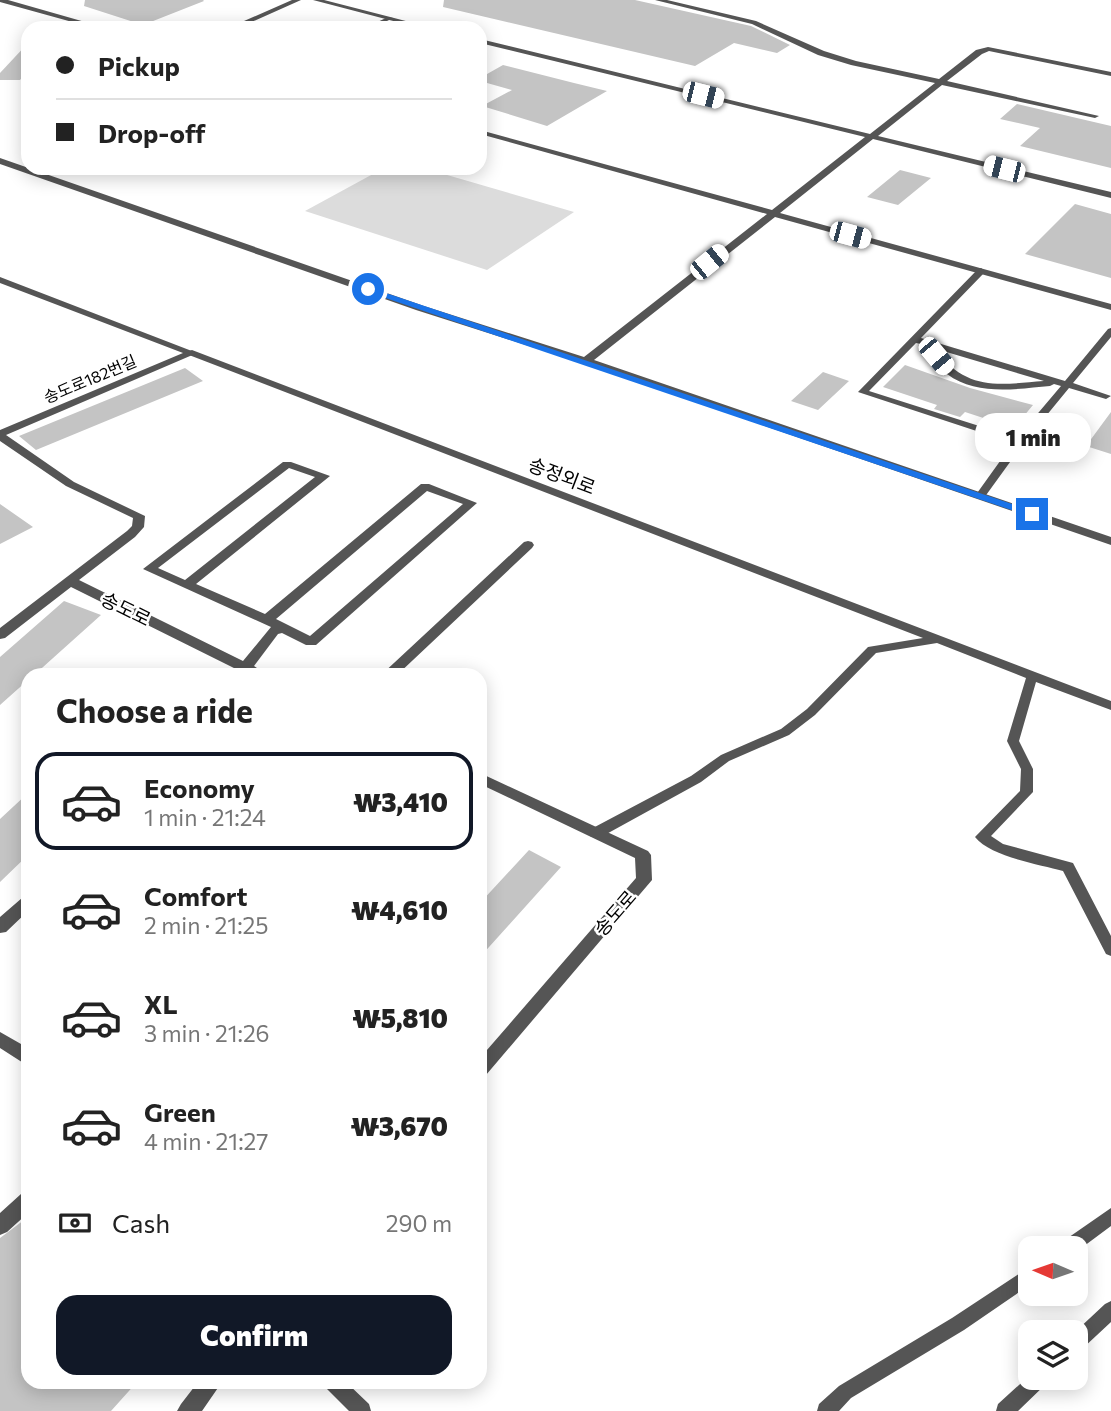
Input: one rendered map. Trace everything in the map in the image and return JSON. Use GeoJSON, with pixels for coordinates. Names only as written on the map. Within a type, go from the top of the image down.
{"type":"FeatureCollection","features":[{"type":"Feature","properties":{"kind":"street"},"geometry":{"type":"LineString","coordinates":[[0,0],[76,21]]}},
{"type":"Feature","properties":{"kind":"street"},"geometry":{"type":"LineString","coordinates":[[248,21],[298,0]]}},
{"type":"Feature","properties":{"kind":"street"},"geometry":{"type":"LineString","coordinates":[[316,0],[402,21]]}},
{"type":"Feature","properties":{"kind":"street"},"geometry":{"type":"LineString","coordinates":[[658,0],[754,22],[821,53],[854,63],[1095,116]]}},
{"type":"Feature","properties":{"kind":"street"},"geometry":{"type":"LineString","coordinates":[[700,10],[709,5]]}},
{"type":"Feature","properties":{"kind":"street"},"geometry":{"type":"LineString","coordinates":[[487,43],[1111,195]]}},
{"type":"Feature","properties":{"kind":"street"},"geometry":{"type":"LineString","coordinates":[[586,361],[979,52],[988,49],[1111,74]]}},
{"type":"Feature","properties":{"kind":"street"},"geometry":{"type":"LineString","coordinates":[[487,134],[1111,307]]}},
{"type":"Feature","properties":{"kind":"street"},"geometry":{"type":"LineString","coordinates":[[0,160],[21,167]]}},
{"type":"Feature","properties":{"kind":"street"},"geometry":{"type":"LineString","coordinates":[[43,175],[420,308],[586,361],[1111,541]]}},
{"type":"Feature","properties":{"kind":"street","name":"송정외로"},"geometry":{"type":"LineString","coordinates":[[0,280],[192,353]]}},
{"type":"Feature","properties":{"kind":"street","name":"송도로182번길"},"geometry":{"type":"LineString","coordinates":[[0,435],[192,353]]}},
{"type":"Feature","properties":{"kind":"street"},"geometry":{"type":"LineString","coordinates":[[0,435],[70,484],[139,516],[138,527],[131,534],[0,635]]}},
{"type":"Feature","properties":{"kind":"street"},"geometry":{"type":"LineString","coordinates":[[187,585],[324,476],[287,464],[149,569],[311,642],[471,503],[425,486],[267,620]]}},
{"type":"Feature","properties":{"kind":"street"},"geometry":{"type":"LineString","coordinates":[[396,668],[528,545]]}},
{"type":"Feature","properties":{"kind":"street","name":"송도로"},"geometry":{"type":"LineString","coordinates":[[70,581],[245,667]]}},
{"type":"Feature","properties":{"kind":"street"},"geometry":{"type":"LineString","coordinates":[[245,667],[273,631],[283,628]]}},
{"type":"Feature","properties":{"kind":"street","name":"송도로"},"geometry":{"type":"LineString","coordinates":[[487,781],[643,855],[644,880],[487,1062]]}},
{"type":"Feature","properties":{"kind":"street"},"geometry":{"type":"LineString","coordinates":[[0,927],[21,908]]}},
{"type":"Feature","properties":{"kind":"street"},"geometry":{"type":"LineString","coordinates":[[0,1039],[21,1053]]}},
{"type":"Feature","properties":{"kind":"street"},"geometry":{"type":"LineString","coordinates":[[0,1226],[21,1206]]}},
{"type":"Feature","properties":{"kind":"street"},"geometry":{"type":"LineString","coordinates":[[188,1411],[206,1389]]}},
{"type":"Feature","properties":{"kind":"lane"},"geometry":{"type":"LineString","coordinates":[[383,21],[390,18]]}},
{"type":"Feature","properties":{"kind":"lane"},"geometry":{"type":"LineString","coordinates":[[981,271],[919,340],[863,392],[1019,442]]}},
{"type":"Feature","properties":{"kind":"lane"},"geometry":{"type":"LineString","coordinates":[[980,496],[1064,383],[1111,331]]}},
{"type":"Feature","properties":{"kind":"lane"},"geometry":{"type":"LineString","coordinates":[[919,340],[959,378],[989,386],[1064,383]]}},
{"type":"Feature","properties":{"kind":"lane"},"geometry":{"type":"LineString","coordinates":[[919,340],[1106,396]]}},
{"type":"Feature","properties":{"kind":"lane","name":"송정외로"},"geometry":{"type":"LineString","coordinates":[[192,353],[1111,706]]}},
{"type":"Feature","properties":{"kind":"lane"},"geometry":{"type":"LineString","coordinates":[[596,833],[696,779],[725,758],[785,732],[811,712],[872,650],[937,640]]}},
{"type":"Feature","properties":{"kind":"lane"},"geometry":{"type":"LineString","coordinates":[[1032,676],[1013,741],[1027,769],[1026,792],[982,836],[999,848],[1068,867],[1111,950]]}},
{"type":"Feature","properties":{"kind":"lane"},"geometry":{"type":"LineString","coordinates":[[1084,1236],[1111,1216]]}},
{"type":"Feature","properties":{"kind":"lane"},"geometry":{"type":"LineString","coordinates":[[826,1411],[845,1392],[958,1324],[1018,1282]]}},
{"type":"Feature","properties":{"kind":"lane"},"geometry":{"type":"LineString","coordinates":[[1088,1332],[1111,1310]]}},
{"type":"Feature","properties":{"kind":"lane"},"geometry":{"type":"LineString","coordinates":[[339,1389],[362,1411]]}},
{"type":"Feature","properties":{"kind":"lane"},"geometry":{"type":"LineString","coordinates":[[1005,1411],[1027,1390]]}},
{"type":"Feature","properties":{"kind":"shaded area"},"geometry":{"type":"Polygon","coordinates":[[[371,175],[447,175],[574,212],[487,270],[305,211],[371,175]]]}},
{"type":"Feature","properties":{"kind":"building"},"geometry":{"type":"Polygon","coordinates":[[[85,0],[204,1],[153,21],[131,21],[84,6],[85,0]]]}},
{"type":"Feature","properties":{"kind":"building"},"geometry":{"type":"Polygon","coordinates":[[[444,0],[635,0],[751,26],[790,45],[777,53],[734,43],[695,66],[443,7],[444,0]]]}},
{"type":"Feature","properties":{"kind":"building"},"geometry":{"type":"Polygon","coordinates":[[[21,50],[20,80],[0,80],[0,73],[21,50]]]}},
{"type":"Feature","properties":{"kind":"building"},"geometry":{"type":"Polygon","coordinates":[[[503,65],[607,91],[547,126],[487,108],[487,103],[512,90],[487,83],[487,74],[503,65]]]}},
{"type":"Feature","properties":{"kind":"building"},"geometry":{"type":"Polygon","coordinates":[[[1017,104],[1111,126],[1111,168],[1020,146],[1040,128],[1000,119],[1017,104]]]}},
{"type":"Feature","properties":{"kind":"building"},"geometry":{"type":"Polygon","coordinates":[[[900,170],[931,178],[898,205],[867,197],[900,170]]]}},
{"type":"Feature","properties":{"kind":"building"},"geometry":{"type":"Polygon","coordinates":[[[1075,204],[1111,214],[1111,278],[1025,254],[1075,204]]]}},
{"type":"Feature","properties":{"kind":"building"},"geometry":{"type":"Polygon","coordinates":[[[905,365],[970,388],[1033,405],[1014,428],[965,412],[960,417],[934,409],[937,405],[883,387],[905,365]]]}},
{"type":"Feature","properties":{"kind":"building"},"geometry":{"type":"Polygon","coordinates":[[[185,368],[203,381],[36,450],[19,436],[185,368]]]}},
{"type":"Feature","properties":{"kind":"building"},"geometry":{"type":"Polygon","coordinates":[[[823,372],[849,381],[818,410],[791,401],[823,372]]]}},
{"type":"Feature","properties":{"kind":"building"},"geometry":{"type":"Polygon","coordinates":[[[1111,412],[1111,454],[1086,446],[1111,412]]]}},
{"type":"Feature","properties":{"kind":"building"},"geometry":{"type":"Polygon","coordinates":[[[0,504],[33,527],[0,544],[0,504]]]}},
{"type":"Feature","properties":{"kind":"building"},"geometry":{"type":"Polygon","coordinates":[[[64,601],[101,615],[42,668],[21,668],[21,686],[0,705],[0,657],[64,601]]]}},
{"type":"Feature","properties":{"kind":"building"},"geometry":{"type":"Polygon","coordinates":[[[21,800],[21,862],[0,882],[0,819],[21,800]]]}},
{"type":"Feature","properties":{"kind":"building"},"geometry":{"type":"Polygon","coordinates":[[[529,850],[561,867],[487,949],[487,895],[529,850]]]}},
{"type":"Feature","properties":{"kind":"building"},"geometry":{"type":"Polygon","coordinates":[[[21,1222],[21,1389],[131,1389],[111,1411],[0,1411],[0,1238],[21,1222]]]}},
{"type":"Feature","properties":{"kind":"route"},"geometry":{"type":"LineString","coordinates":[[368,289],[1032,514]]}}]}
